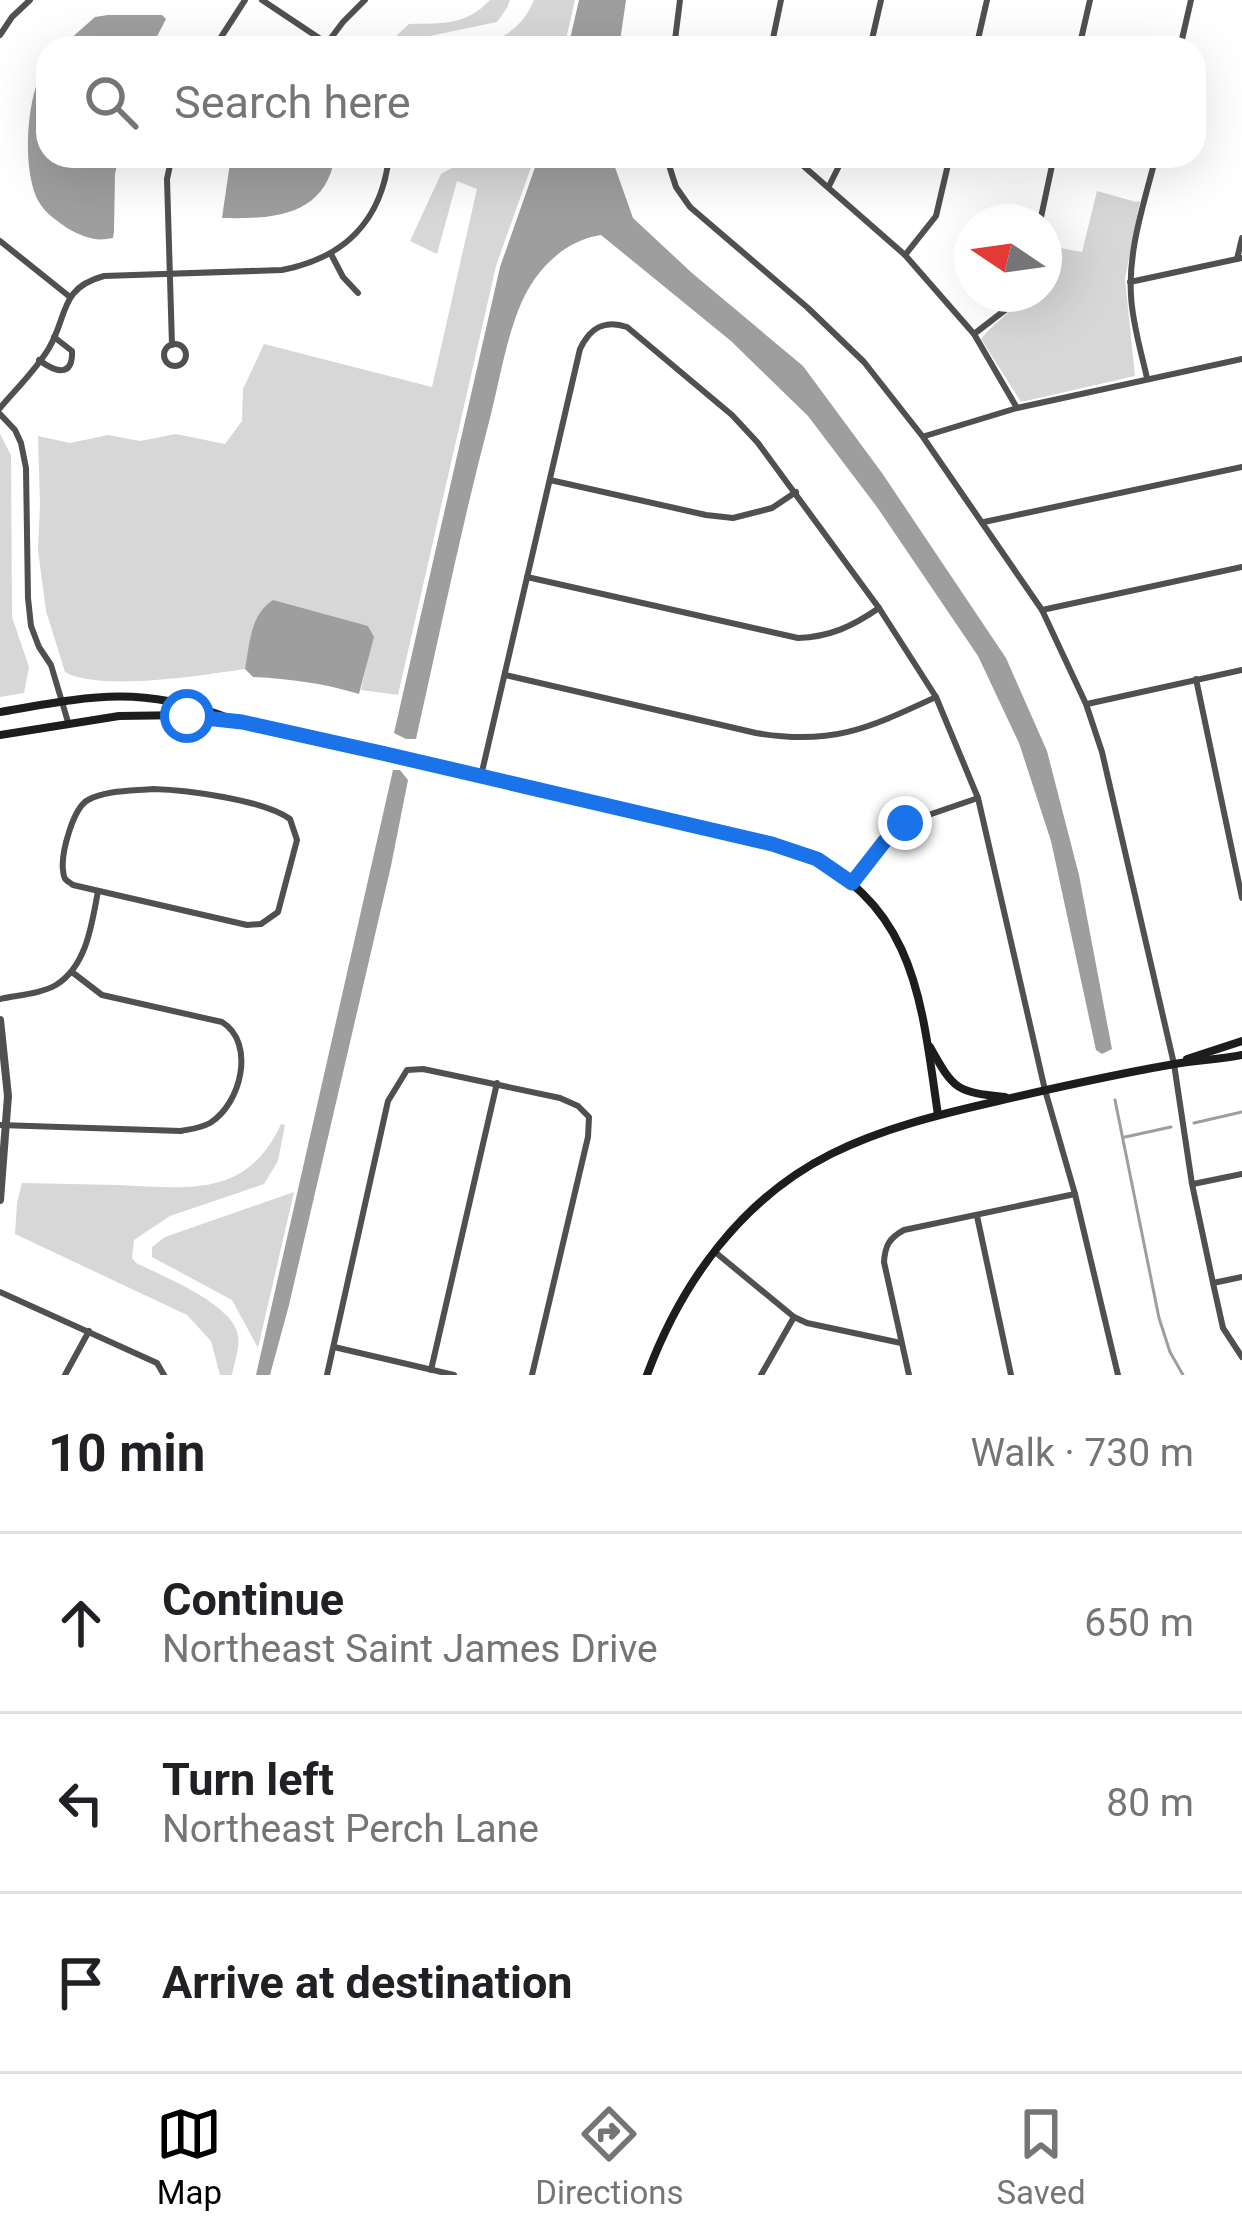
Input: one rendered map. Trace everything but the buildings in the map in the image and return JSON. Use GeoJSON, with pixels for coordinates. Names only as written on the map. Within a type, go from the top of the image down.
{"type":"FeatureCollection","features":[{"type":"Feature","properties":{"kind":"main road"},"geometry":{"type":"LineString","coordinates":[[0,712],[114,695],[184,702],[242,722],[795,850],[817,859],[852,883],[884,916],[903,951],[927,1041],[938,1115]]}},
{"type":"Feature","properties":{"kind":"main road"},"geometry":{"type":"LineString","coordinates":[[0,735],[119,716],[242,722]]}},
{"type":"Feature","properties":{"kind":"main road"},"geometry":{"type":"LineString","coordinates":[[927,1041],[950,1081],[960,1089],[1012,1098]]}},
{"type":"Feature","properties":{"kind":"main road"},"geometry":{"type":"LineString","coordinates":[[1174,1064],[1242,1041]]}},
{"type":"Feature","properties":{"kind":"main road"},"geometry":{"type":"LineString","coordinates":[[646,1375],[685,1292],[714,1251],[776,1191],[830,1155],[938,1115],[1174,1064],[1242,1055]]}},
{"type":"Feature","properties":{"kind":"street"},"geometry":{"type":"LineString","coordinates":[[0,35],[30,0]]}},
{"type":"Feature","properties":{"kind":"street"},"geometry":{"type":"LineString","coordinates":[[222,36],[244,0]]}},
{"type":"Feature","properties":{"kind":"street"},"geometry":{"type":"LineString","coordinates":[[262,0],[316,36]]}},
{"type":"Feature","properties":{"kind":"street"},"geometry":{"type":"LineString","coordinates":[[336,36],[365,0]]}},
{"type":"Feature","properties":{"kind":"street"},"geometry":{"type":"LineString","coordinates":[[676,36],[680,0]]}},
{"type":"Feature","properties":{"kind":"street"},"geometry":{"type":"LineString","coordinates":[[774,36],[781,0]]}},
{"type":"Feature","properties":{"kind":"street"},"geometry":{"type":"LineString","coordinates":[[873,36],[881,0]]}},
{"type":"Feature","properties":{"kind":"street"},"geometry":{"type":"LineString","coordinates":[[979,36],[987,0]]}},
{"type":"Feature","properties":{"kind":"street"},"geometry":{"type":"LineString","coordinates":[[1082,36],[1090,0]]}},
{"type":"Feature","properties":{"kind":"street"},"geometry":{"type":"LineString","coordinates":[[1183,36],[1192,0]]}},
{"type":"Feature","properties":{"kind":"street"},"geometry":{"type":"LineString","coordinates":[[169,168],[172,345]]}},
{"type":"Feature","properties":{"kind":"street"},"geometry":{"type":"LineString","coordinates":[[68,722],[51,665],[31,626],[24,456],[15,430],[0,411],[40,360],[63,308],[80,287],[104,276],[306,266],[332,254],[357,233],[371,215],[388,168]]}},
{"type":"Feature","properties":{"kind":"street"},"geometry":{"type":"LineString","coordinates":[[670,168],[676,187],[691,207],[864,362],[923,437],[1042,610],[1086,704],[1102,752],[1174,1064],[1192,1184],[1223,1328],[1242,1357]]}},
{"type":"Feature","properties":{"kind":"street"},"geometry":{"type":"LineString","coordinates":[[807,168],[905,255],[974,334],[1017,409]]}},
{"type":"Feature","properties":{"kind":"street"},"geometry":{"type":"LineString","coordinates":[[829,186],[838,168]]}},
{"type":"Feature","properties":{"kind":"street"},"geometry":{"type":"LineString","coordinates":[[905,255],[936,216],[947,168]]}},
{"type":"Feature","properties":{"kind":"street"},"geometry":{"type":"LineString","coordinates":[[1044,204],[1051,168]]}},
{"type":"Feature","properties":{"kind":"street"},"geometry":{"type":"LineString","coordinates":[[1147,378],[1130,282],[1153,168]]}},
{"type":"Feature","properties":{"kind":"street"},"geometry":{"type":"LineString","coordinates":[[1130,282],[1240,258],[1242,238]]}},
{"type":"Feature","properties":{"kind":"street"},"geometry":{"type":"LineString","coordinates":[[0,241],[70,297]]}},
{"type":"Feature","properties":{"kind":"street"},"geometry":{"type":"LineString","coordinates":[[332,254],[343,277],[358,292]]}},
{"type":"Feature","properties":{"kind":"street"},"geometry":{"type":"LineString","coordinates":[[974,334],[1003,312]]}},
{"type":"Feature","properties":{"kind":"street"},"geometry":{"type":"LineString","coordinates":[[481,776],[580,349],[586,337],[603,325],[627,327],[732,415],[796,492],[936,697],[978,798],[1045,1090],[1118,1375]]}},
{"type":"Feature","properties":{"kind":"street"},"geometry":{"type":"LineString","coordinates":[[40,360],[56,371],[64,370],[71,361],[70,349],[54,337]]}},
{"type":"Feature","properties":{"kind":"street"},"geometry":{"type":"LineString","coordinates":[[923,437],[1017,409],[1242,359]]}},
{"type":"Feature","properties":{"kind":"street"},"geometry":{"type":"LineString","coordinates":[[984,522],[1242,467]]}},
{"type":"Feature","properties":{"kind":"street"},"geometry":{"type":"LineString","coordinates":[[550,480],[734,518],[772,508],[796,492]]}},
{"type":"Feature","properties":{"kind":"street"},"geometry":{"type":"LineString","coordinates":[[1042,610],[1242,567]]}},
{"type":"Feature","properties":{"kind":"street"},"geometry":{"type":"LineString","coordinates":[[527,577],[798,638],[832,634],[879,608]]}},
{"type":"Feature","properties":{"kind":"street"},"geometry":{"type":"LineString","coordinates":[[1086,704],[1242,670]]}},
{"type":"Feature","properties":{"kind":"street"},"geometry":{"type":"LineString","coordinates":[[505,675],[796,739],[853,732],[936,697]]}},
{"type":"Feature","properties":{"kind":"street"},"geometry":{"type":"LineString","coordinates":[[1196,679],[1242,898]]}},
{"type":"Feature","properties":{"kind":"street"},"geometry":{"type":"LineString","coordinates":[[153,789],[196,793],[273,810],[294,827],[297,840],[283,902],[261,924],[247,925],[98,891],[73,885],[63,875],[62,864],[79,808],[102,795],[153,789]]}},
{"type":"Feature","properties":{"kind":"street"},"geometry":{"type":"LineString","coordinates":[[852,883],[905,823],[978,798]]}},
{"type":"Feature","properties":{"kind":"street"},"geometry":{"type":"LineString","coordinates":[[0,999],[43,990],[72,972],[80,960],[98,891]]}},
{"type":"Feature","properties":{"kind":"street"},"geometry":{"type":"LineString","coordinates":[[3,1125],[181,1131],[209,1123],[229,1105],[243,1058],[239,1038],[231,1028],[102,995],[72,972]]}},
{"type":"Feature","properties":{"kind":"street"},"geometry":{"type":"LineString","coordinates":[[0,1020],[8,1096],[0,1200]]}},
{"type":"Feature","properties":{"kind":"street"},"geometry":{"type":"LineString","coordinates":[[327,1375],[388,1101],[407,1070],[423,1070],[560,1098],[578,1106],[589,1118],[532,1375]]}},
{"type":"Feature","properties":{"kind":"street"},"geometry":{"type":"LineString","coordinates":[[431,1370],[497,1083]]}},
{"type":"Feature","properties":{"kind":"street"},"geometry":{"type":"LineString","coordinates":[[1192,1184],[1242,1174]]}},
{"type":"Feature","properties":{"kind":"street"},"geometry":{"type":"LineString","coordinates":[[909,1375],[884,1262],[892,1237],[904,1230],[1075,1194]]}},
{"type":"Feature","properties":{"kind":"street"},"geometry":{"type":"LineString","coordinates":[[976,1216],[1011,1375]]}},
{"type":"Feature","properties":{"kind":"street"},"geometry":{"type":"LineString","coordinates":[[714,1251],[807,1324],[901,1343]]}},
{"type":"Feature","properties":{"kind":"street"},"geometry":{"type":"LineString","coordinates":[[1213,1283],[1242,1277]]}},
{"type":"Feature","properties":{"kind":"street"},"geometry":{"type":"LineString","coordinates":[[0,1292],[158,1363],[164,1375]]}},
{"type":"Feature","properties":{"kind":"street"},"geometry":{"type":"LineString","coordinates":[[760,1375],[794,1317]]}},
{"type":"Feature","properties":{"kind":"street"},"geometry":{"type":"LineString","coordinates":[[65,1375],[89,1331]]}},
{"type":"Feature","properties":{"kind":"street"},"geometry":{"type":"LineString","coordinates":[[333,1347],[454,1375]]}},
{"type":"Feature","properties":{"kind":"shaded area"},"geometry":{"type":"Polygon","coordinates":[[[490,0],[510,0],[497,22],[430,36],[396,36],[409,24],[462,19],[490,0]]]}},
{"type":"Feature","properties":{"kind":"shaded area"},"geometry":{"type":"Polygon","coordinates":[[[534,0],[575,0],[567,36],[503,36],[534,0]]]}},
{"type":"Feature","properties":{"kind":"shaded area"},"geometry":{"type":"Polygon","coordinates":[[[579,0],[626,0],[621,36],[571,36],[579,0]]]}},
{"type":"Feature","properties":{"kind":"shaded area"},"geometry":{"type":"Polygon","coordinates":[[[162,15],[166,19],[157,36],[74,36],[95,17],[162,15]]]}},
{"type":"Feature","properties":{"kind":"shaded area"},"geometry":{"type":"Polygon","coordinates":[[[35,91],[36,168],[116,168],[113,238],[89,238],[67,228],[39,202],[28,151],[35,91]]]}},
{"type":"Feature","properties":{"kind":"shaded area"},"geometry":{"type":"Polygon","coordinates":[[[229,168],[331,168],[320,192],[294,210],[222,218],[229,168]]]}},
{"type":"Feature","properties":{"kind":"shaded area"},"geometry":{"type":"Polygon","coordinates":[[[452,168],[531,168],[496,266],[398,695],[361,690],[373,637],[368,626],[318,615],[254,625],[245,669],[127,681],[81,678],[65,672],[46,611],[38,550],[38,436],[70,443],[108,435],[140,441],[176,434],[225,444],[242,421],[243,389],[264,344],[432,387],[477,189],[457,181],[437,254],[410,241],[441,174],[452,168]]]}},
{"type":"Feature","properties":{"kind":"shaded area"},"geometry":{"type":"Polygon","coordinates":[[[535,168],[615,168],[633,218],[803,366],[882,473],[1006,658],[1047,751],[1079,875],[1112,1049],[1102,1054],[1096,1050],[1051,841],[1019,743],[978,656],[877,507],[808,416],[731,341],[601,235],[573,244],[550,261],[531,284],[518,311],[416,739],[394,733],[500,267],[535,168]]]}},
{"type":"Feature","properties":{"kind":"shaded area"},"geometry":{"type":"Polygon","coordinates":[[[1097,191],[1140,201],[1125,279],[1135,376],[1021,402],[981,339],[1009,312],[1062,312],[1062,248],[1082,252],[1097,191]]]}},
{"type":"Feature","properties":{"kind":"shaded area"},"geometry":{"type":"Polygon","coordinates":[[[0,434],[11,455],[12,617],[29,667],[24,693],[0,697],[0,434]]]}},
{"type":"Feature","properties":{"kind":"shaded area"},"geometry":{"type":"Polygon","coordinates":[[[273,600],[368,626],[374,637],[359,694],[253,677],[245,669],[255,622],[273,600]]]}},
{"type":"Feature","properties":{"kind":"shaded area"},"geometry":{"type":"Polygon","coordinates":[[[393,770],[400,770],[408,780],[391,866],[289,1305],[270,1375],[256,1375],[393,770]]]}},
{"type":"Feature","properties":{"kind":"shaded area"},"geometry":{"type":"Polygon","coordinates":[[[281,1124],[285,1125],[278,1161],[264,1184],[170,1216],[134,1240],[136,1263],[195,1292],[234,1324],[238,1350],[232,1375],[220,1375],[211,1341],[187,1315],[15,1234],[22,1183],[212,1184],[251,1166],[281,1124]]]}},
{"type":"Feature","properties":{"kind":"shaded area"},"geometry":{"type":"Polygon","coordinates":[[[294,1192],[258,1348],[232,1300],[152,1257],[152,1247],[165,1237],[294,1192]]]}},
{"type":"Feature","properties":{"kind":"waterway"},"geometry":{"type":"LineString","coordinates":[[1115,1100],[1159,1318],[1183,1375]]}},
{"type":"Feature","properties":{"kind":"waterway"},"geometry":{"type":"LineString","coordinates":[[1194,1123],[1242,1112]]}},
{"type":"Feature","properties":{"kind":"waterway"},"geometry":{"type":"LineString","coordinates":[[1125,1137],[1171,1127]]}},
{"type":"Feature","properties":{"kind":"route"},"geometry":{"type":"LineString","coordinates":[[187,716],[242,722],[772,844],[817,859],[852,883],[905,823]]}}]}
